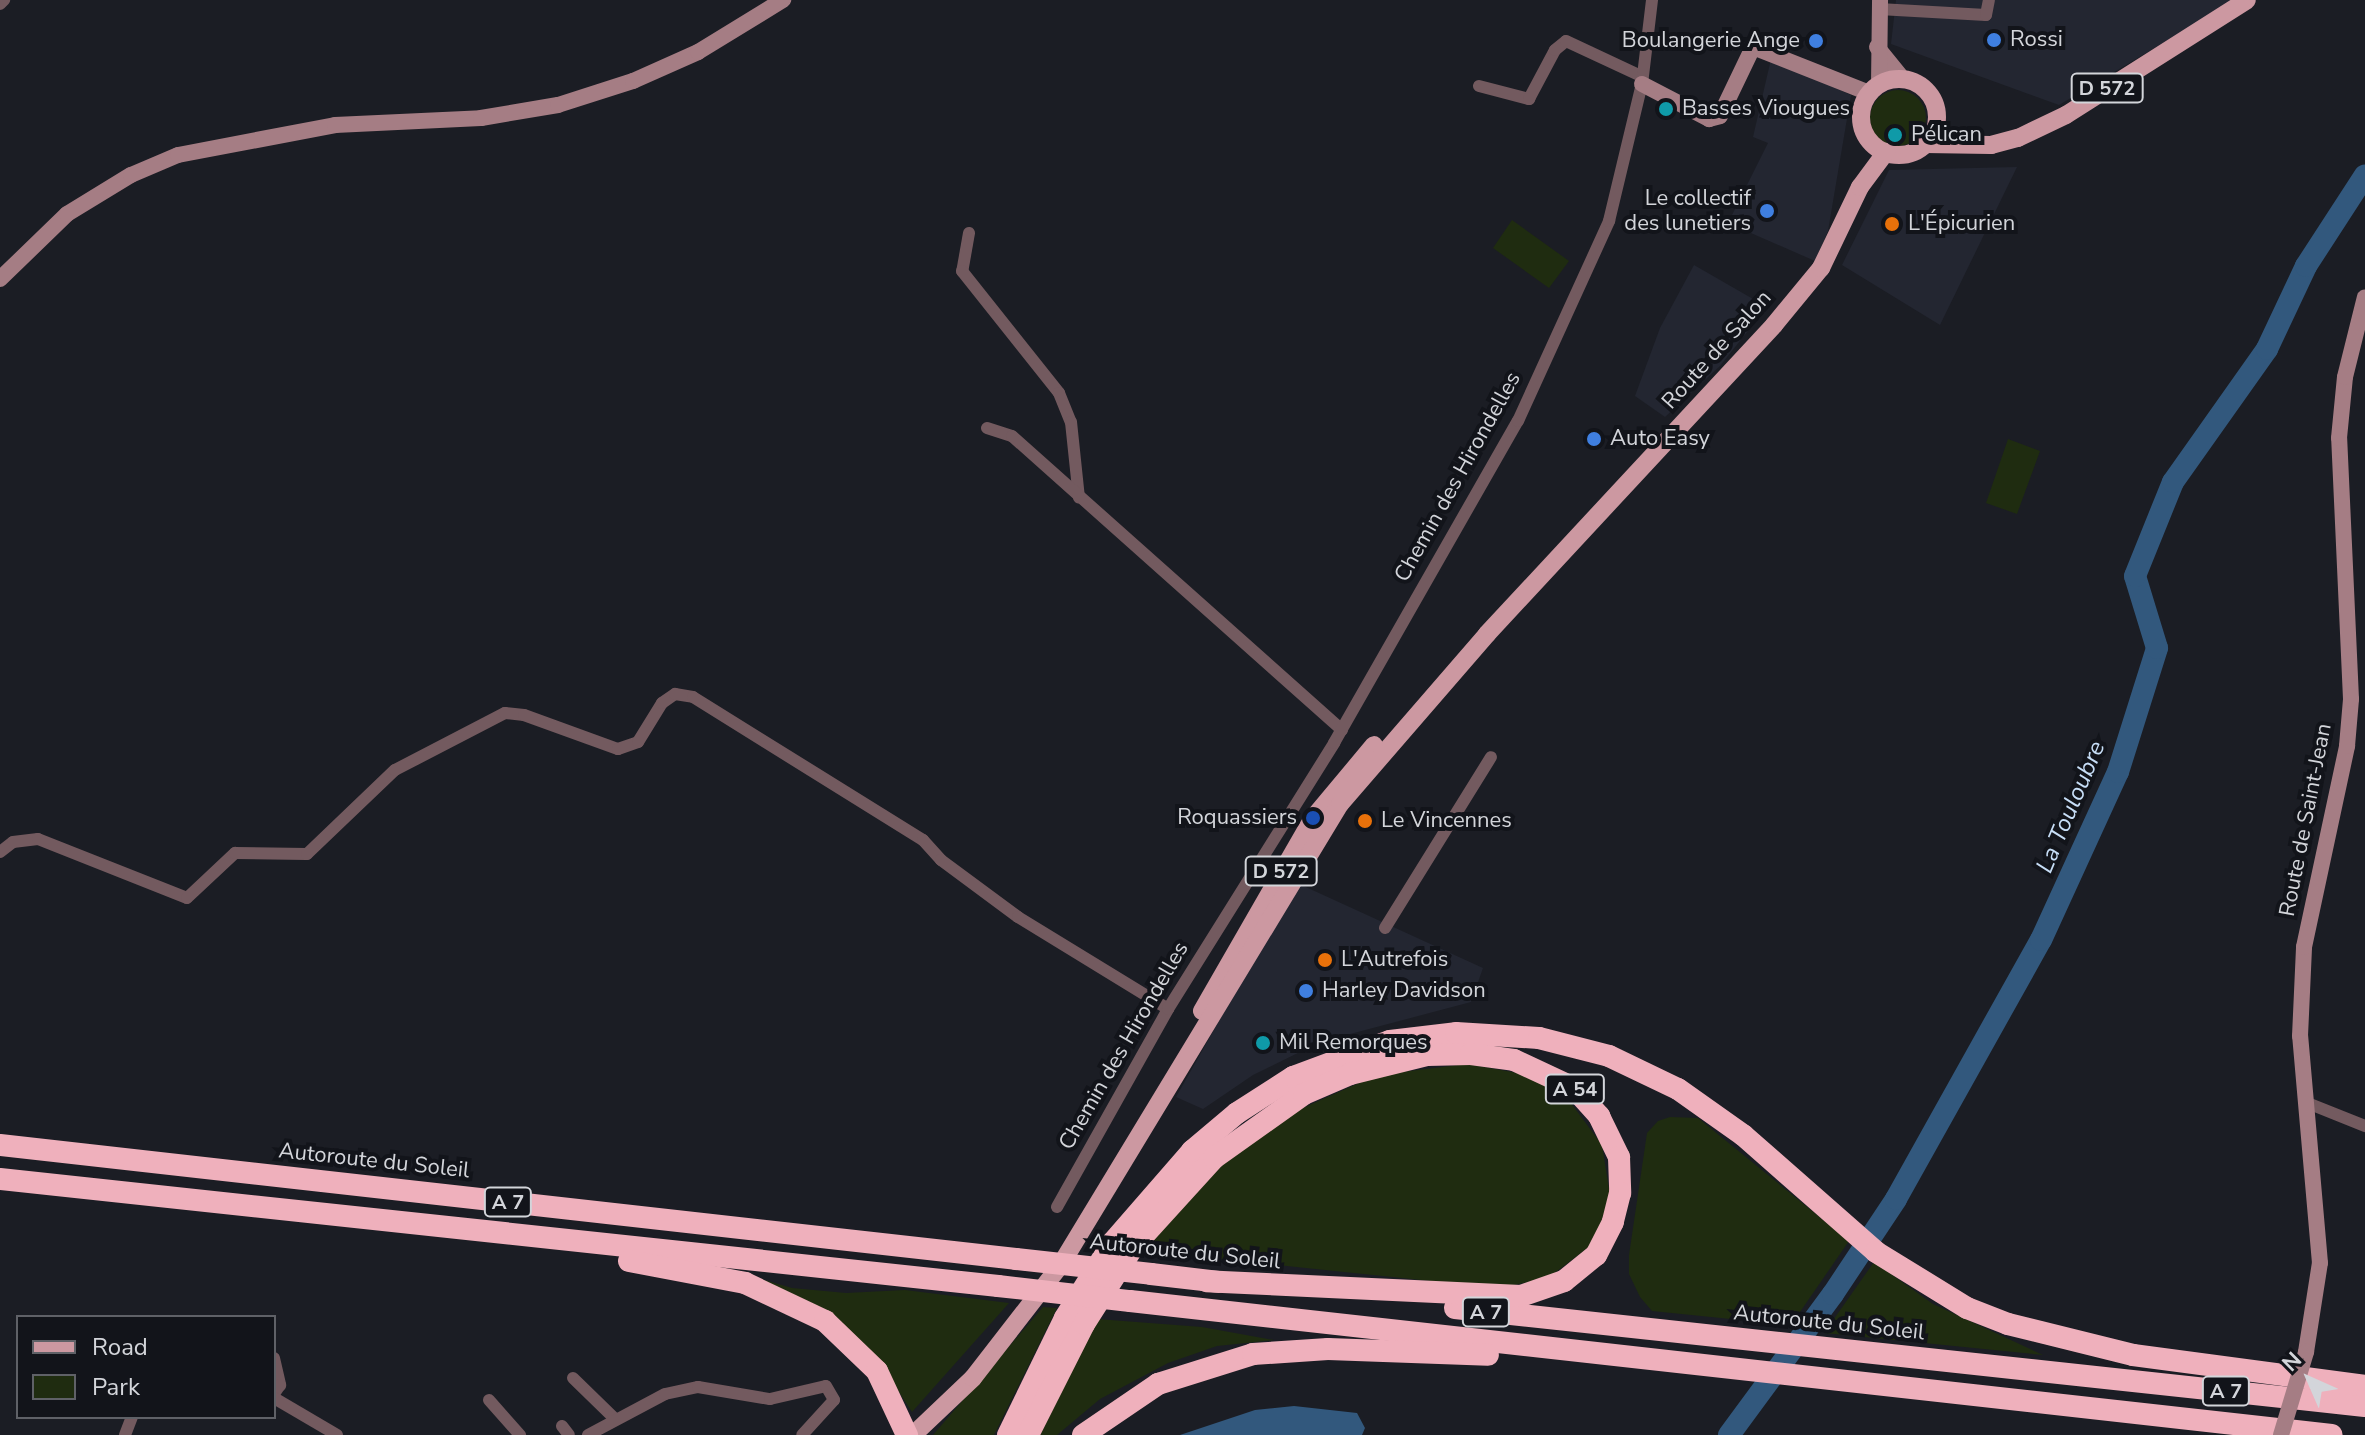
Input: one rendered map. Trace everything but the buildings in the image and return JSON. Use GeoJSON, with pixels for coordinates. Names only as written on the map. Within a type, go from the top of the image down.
{"type":"FeatureCollection","features":[{"type":"Feature","properties":{"kind":"highway","name":"A 54"},"geometry":{"type":"LineString","coordinates":[[1008,1435],[1065,1318],[1151,1193],[1192,1151],[1260,1096],[1293,1077],[1390,1041],[1498,1033],[1609,1056],[1678,1089],[1743,1135],[1876,1252],[1967,1308],[2008,1324],[2133,1355],[2365,1386]]}},
{"type":"Feature","properties":{"kind":"highway","name":"A 54"},"geometry":{"type":"LineString","coordinates":[[1028,1435],[1084,1324],[1133,1247],[1214,1158],[1304,1094],[1350,1074],[1427,1055],[1471,1054],[1514,1060],[1574,1088],[1599,1116],[1619,1157],[1616,1208],[1596,1255],[1564,1281],[1521,1296],[1206,1281]]}},
{"type":"Feature","properties":{"kind":"highway","name":"Autoroute du Soleil"},"geometry":{"type":"LineString","coordinates":[[0,1145],[1765,1343],[2365,1406]]}},
{"type":"Feature","properties":{"kind":"highway","name":"A 7"},"geometry":{"type":"LineString","coordinates":[[0,1179],[998,1286],[2332,1435]]}},
{"type":"Feature","properties":{"kind":"highway"},"geometry":{"type":"LineString","coordinates":[[386,1221],[745,1283],[825,1321],[857,1347],[894,1401],[910,1435]]}},
{"type":"Feature","properties":{"kind":"highway"},"geometry":{"type":"LineString","coordinates":[[1083,1435],[1158,1384],[1253,1354],[1414,1350],[1674,1373],[1748,1370]]}},
{"type":"Feature","properties":{"kind":"main road","name":"D 572"},"geometry":{"type":"LineString","coordinates":[[1925,144],[1963,146],[2018,138],[2066,115],[2247,0]]}},
{"type":"Feature","properties":{"kind":"main road"},"geometry":{"type":"LineString","coordinates":[[1903,79],[1926,90],[1933,100],[1936,125],[1925,144],[1907,154],[1886,152],[1869,140],[1861,116],[1874,89],[1903,79]]}},
{"type":"Feature","properties":{"kind":"main road"},"geometry":{"type":"LineString","coordinates":[[1936,125],[1963,146]]}},
{"type":"Feature","properties":{"kind":"main road","name":"Route de Salon"},"geometry":{"type":"LineString","coordinates":[[1860,187],[1869,140]]}},
{"type":"Feature","properties":{"kind":"main road","name":"Route de Salon"},"geometry":{"type":"LineString","coordinates":[[1435,691],[1774,325],[1821,268],[1860,187],[1886,152]]}},
{"type":"Feature","properties":{"kind":"main road","name":"D 572"},"geometry":{"type":"LineString","coordinates":[[1169,1083],[1202,1010],[1276,879],[1343,777],[1435,691]]}},
{"type":"Feature","properties":{"kind":"main road","name":"D 572"},"geometry":{"type":"LineString","coordinates":[[910,1435],[973,1378],[1060,1266],[1325,825],[1435,691]]}},
{"type":"Feature","properties":{"kind":"street"},"geometry":{"type":"LineString","coordinates":[[0,279],[67,214],[131,175],[178,155],[335,125],[481,118],[558,105],[633,81],[698,52],[783,0]]}},
{"type":"Feature","properties":{"kind":"street","name":"Chemin des Hirondelles"},"geometry":{"type":"LineString","coordinates":[[1057,1207],[1168,1009],[1342,730],[1518,421],[1609,221],[1642,80],[1652,0]]}},
{"type":"Feature","properties":{"kind":"street"},"geometry":{"type":"LineString","coordinates":[[1479,86],[1529,99],[1555,50],[1566,41],[1642,80],[1698,115],[1720,116],[1753,47],[1874,89],[1880,4],[1986,15],[1989,0]]}},
{"type":"Feature","properties":{"kind":"street"},"geometry":{"type":"LineString","coordinates":[[1877,47],[1903,79]]}},
{"type":"Feature","properties":{"kind":"street"},"geometry":{"type":"LineString","coordinates":[[969,233],[962,271],[1059,393],[1071,422],[1079,498]]}},
{"type":"Feature","properties":{"kind":"street","name":"Route de Saint-Jean"},"geometry":{"type":"LineString","coordinates":[[2281,1435],[2306,1352],[2320,1263],[2300,1036],[2304,947],[2347,746],[2350,660],[2339,438],[2345,377],[2365,297]]}},
{"type":"Feature","properties":{"kind":"street"},"geometry":{"type":"LineString","coordinates":[[987,428],[1012,436],[1079,498],[1203,601],[1342,730]]}},
{"type":"Feature","properties":{"kind":"street"},"geometry":{"type":"LineString","coordinates":[[0,852],[13,842],[38,839],[187,898],[235,853],[307,854],[395,770],[505,713],[524,715],[618,749],[638,742],[662,703],[675,694],[693,697],[923,840],[941,860],[1018,917],[1168,1009]]}},
{"type":"Feature","properties":{"kind":"street"},"geometry":{"type":"LineString","coordinates":[[1385,928],[1491,757]]}},
{"type":"Feature","properties":{"kind":"street"},"geometry":{"type":"LineString","coordinates":[[1257,867],[1276,879]]}},
{"type":"Feature","properties":{"kind":"street"},"geometry":{"type":"LineString","coordinates":[[2305,1102],[2365,1126]]}},
{"type":"Feature","properties":{"kind":"street"},"geometry":{"type":"LineString","coordinates":[[276,1367],[280,1385],[276,1392]]}},
{"type":"Feature","properties":{"kind":"street"},"geometry":{"type":"LineString","coordinates":[[573,1378],[614,1418]]}},
{"type":"Feature","properties":{"kind":"street"},"geometry":{"type":"LineString","coordinates":[[588,1435],[614,1418],[665,1394],[698,1387],[770,1399],[826,1386],[834,1400],[802,1435]]}},
{"type":"Feature","properties":{"kind":"street"},"geometry":{"type":"LineString","coordinates":[[276,1397],[337,1435]]}},
{"type":"Feature","properties":{"kind":"street"},"geometry":{"type":"LineString","coordinates":[[489,1400],[520,1435]]}},
{"type":"Feature","properties":{"kind":"shaded area"},"geometry":{"type":"Polygon","coordinates":[[[1896,0],[2235,0],[2059,105],[1891,44],[1896,0]]]}},
{"type":"Feature","properties":{"kind":"shaded area"},"geometry":{"type":"Polygon","coordinates":[[[1771,59],[1851,95],[1828,231],[1815,261],[1728,223],[1768,143],[1753,137],[1771,59]]]}},
{"type":"Feature","properties":{"kind":"shaded area"},"geometry":{"type":"Polygon","coordinates":[[[2017,167],[1940,325],[1842,265],[1889,170],[2017,167]]]}},
{"type":"Feature","properties":{"kind":"shaded area"},"geometry":{"type":"Polygon","coordinates":[[[1694,265],[1767,307],[1720,366],[1665,417],[1635,396],[1660,328],[1694,265]]]}},
{"type":"Feature","properties":{"kind":"shaded area"},"geometry":{"type":"Polygon","coordinates":[[[1297,883],[1483,968],[1471,1002],[1320,1042],[1253,1075],[1203,1109],[1176,1097],[1297,883]]]}},
{"type":"Feature","properties":{"kind":"green space"},"geometry":{"type":"Polygon","coordinates":[[[1898,90],[1918,98],[1926,118],[1918,138],[1898,146],[1878,138],[1870,118],[1878,98],[1898,90]]]}},
{"type":"Feature","properties":{"kind":"green space"},"geometry":{"type":"Polygon","coordinates":[[[1512,220],[1569,261],[1549,288],[1493,248],[1512,220]]]}},
{"type":"Feature","properties":{"kind":"green space"},"geometry":{"type":"Polygon","coordinates":[[[2008,439],[2040,451],[2017,514],[1986,503],[2008,439]]]}},
{"type":"Feature","properties":{"kind":"green space"},"geometry":{"type":"Polygon","coordinates":[[[1467,1064],[1523,1074],[1565,1095],[1602,1145],[1610,1195],[1601,1226],[1590,1246],[1548,1278],[1499,1288],[1141,1251],[1220,1166],[1287,1115],[1377,1075],[1467,1064]]]}},
{"type":"Feature","properties":{"kind":"green space"},"geometry":{"type":"Polygon","coordinates":[[[1670,1117],[1698,1118],[1849,1241],[1791,1325],[1652,1311],[1640,1297],[1629,1274],[1629,1255],[1647,1133],[1658,1121],[1670,1117]]]}},
{"type":"Feature","properties":{"kind":"green space"},"geometry":{"type":"Polygon","coordinates":[[[1874,1262],[1933,1304],[2043,1355],[1824,1333],[1874,1262]]]}},
{"type":"Feature","properties":{"kind":"green space"},"geometry":{"type":"Polygon","coordinates":[[[748,1275],[792,1288],[846,1293],[905,1290],[1009,1303],[912,1412],[878,1360],[748,1275]]]}},
{"type":"Feature","properties":{"kind":"green space"},"geometry":{"type":"Polygon","coordinates":[[[1043,1307],[1057,1308],[994,1435],[933,1435],[1043,1307]]]}},
{"type":"Feature","properties":{"kind":"green space"},"geometry":{"type":"Polygon","coordinates":[[[1097,1319],[1202,1327],[1274,1340],[1217,1346],[1168,1363],[1100,1399],[1057,1435],[1040,1435],[1097,1319]]]}},
{"type":"Feature","properties":{"kind":"water"},"geometry":{"type":"Polygon","coordinates":[[[1294,1406],[1357,1413],[1365,1428],[1362,1435],[1180,1435],[1255,1410],[1294,1406]]]}},
{"type":"Feature","properties":{"kind":"waterway","name":"La Touloubre"},"geometry":{"type":"LineString","coordinates":[[1729,1435],[1833,1294],[1896,1199],[2041,940],[2118,772],[2157,648],[2135,576],[2173,482],[2267,349],[2306,266],[2365,175]]}},
{"type":"Feature","properties":{"kind":"place","name":"Rossi"},"geometry":{"type":"Point","coordinates":[1994,40]}},
{"type":"Feature","properties":{"kind":"place","name":"Boulangerie Ange"},"geometry":{"type":"Point","coordinates":[1816,41]}},
{"type":"Feature","properties":{"kind":"place","name":"Basses Viougues"},"geometry":{"type":"Point","coordinates":[1666,109]}},
{"type":"Feature","properties":{"kind":"place","name":"Pélican"},"geometry":{"type":"Point","coordinates":[1895,135]}},
{"type":"Feature","properties":{"kind":"place","name":"Le collectif des lunetiers"},"geometry":{"type":"Point","coordinates":[1767,211]}},
{"type":"Feature","properties":{"kind":"place","name":"L'Épicurien"},"geometry":{"type":"Point","coordinates":[1892,224]}},
{"type":"Feature","properties":{"kind":"place","name":"Auto Easy"},"geometry":{"type":"Point","coordinates":[1594,439]}},
{"type":"Feature","properties":{"kind":"place","name":"Roquassiers"},"geometry":{"type":"Point","coordinates":[1313,818]}},
{"type":"Feature","properties":{"kind":"place","name":"Le Vincennes"},"geometry":{"type":"Point","coordinates":[1365,821]}},
{"type":"Feature","properties":{"kind":"place","name":"L'Autrefois"},"geometry":{"type":"Point","coordinates":[1325,960]}},
{"type":"Feature","properties":{"kind":"place","name":"Harley Davidson"},"geometry":{"type":"Point","coordinates":[1306,991]}},
{"type":"Feature","properties":{"kind":"place","name":"Mil Remorques"},"geometry":{"type":"Point","coordinates":[1263,1043]}}]}
